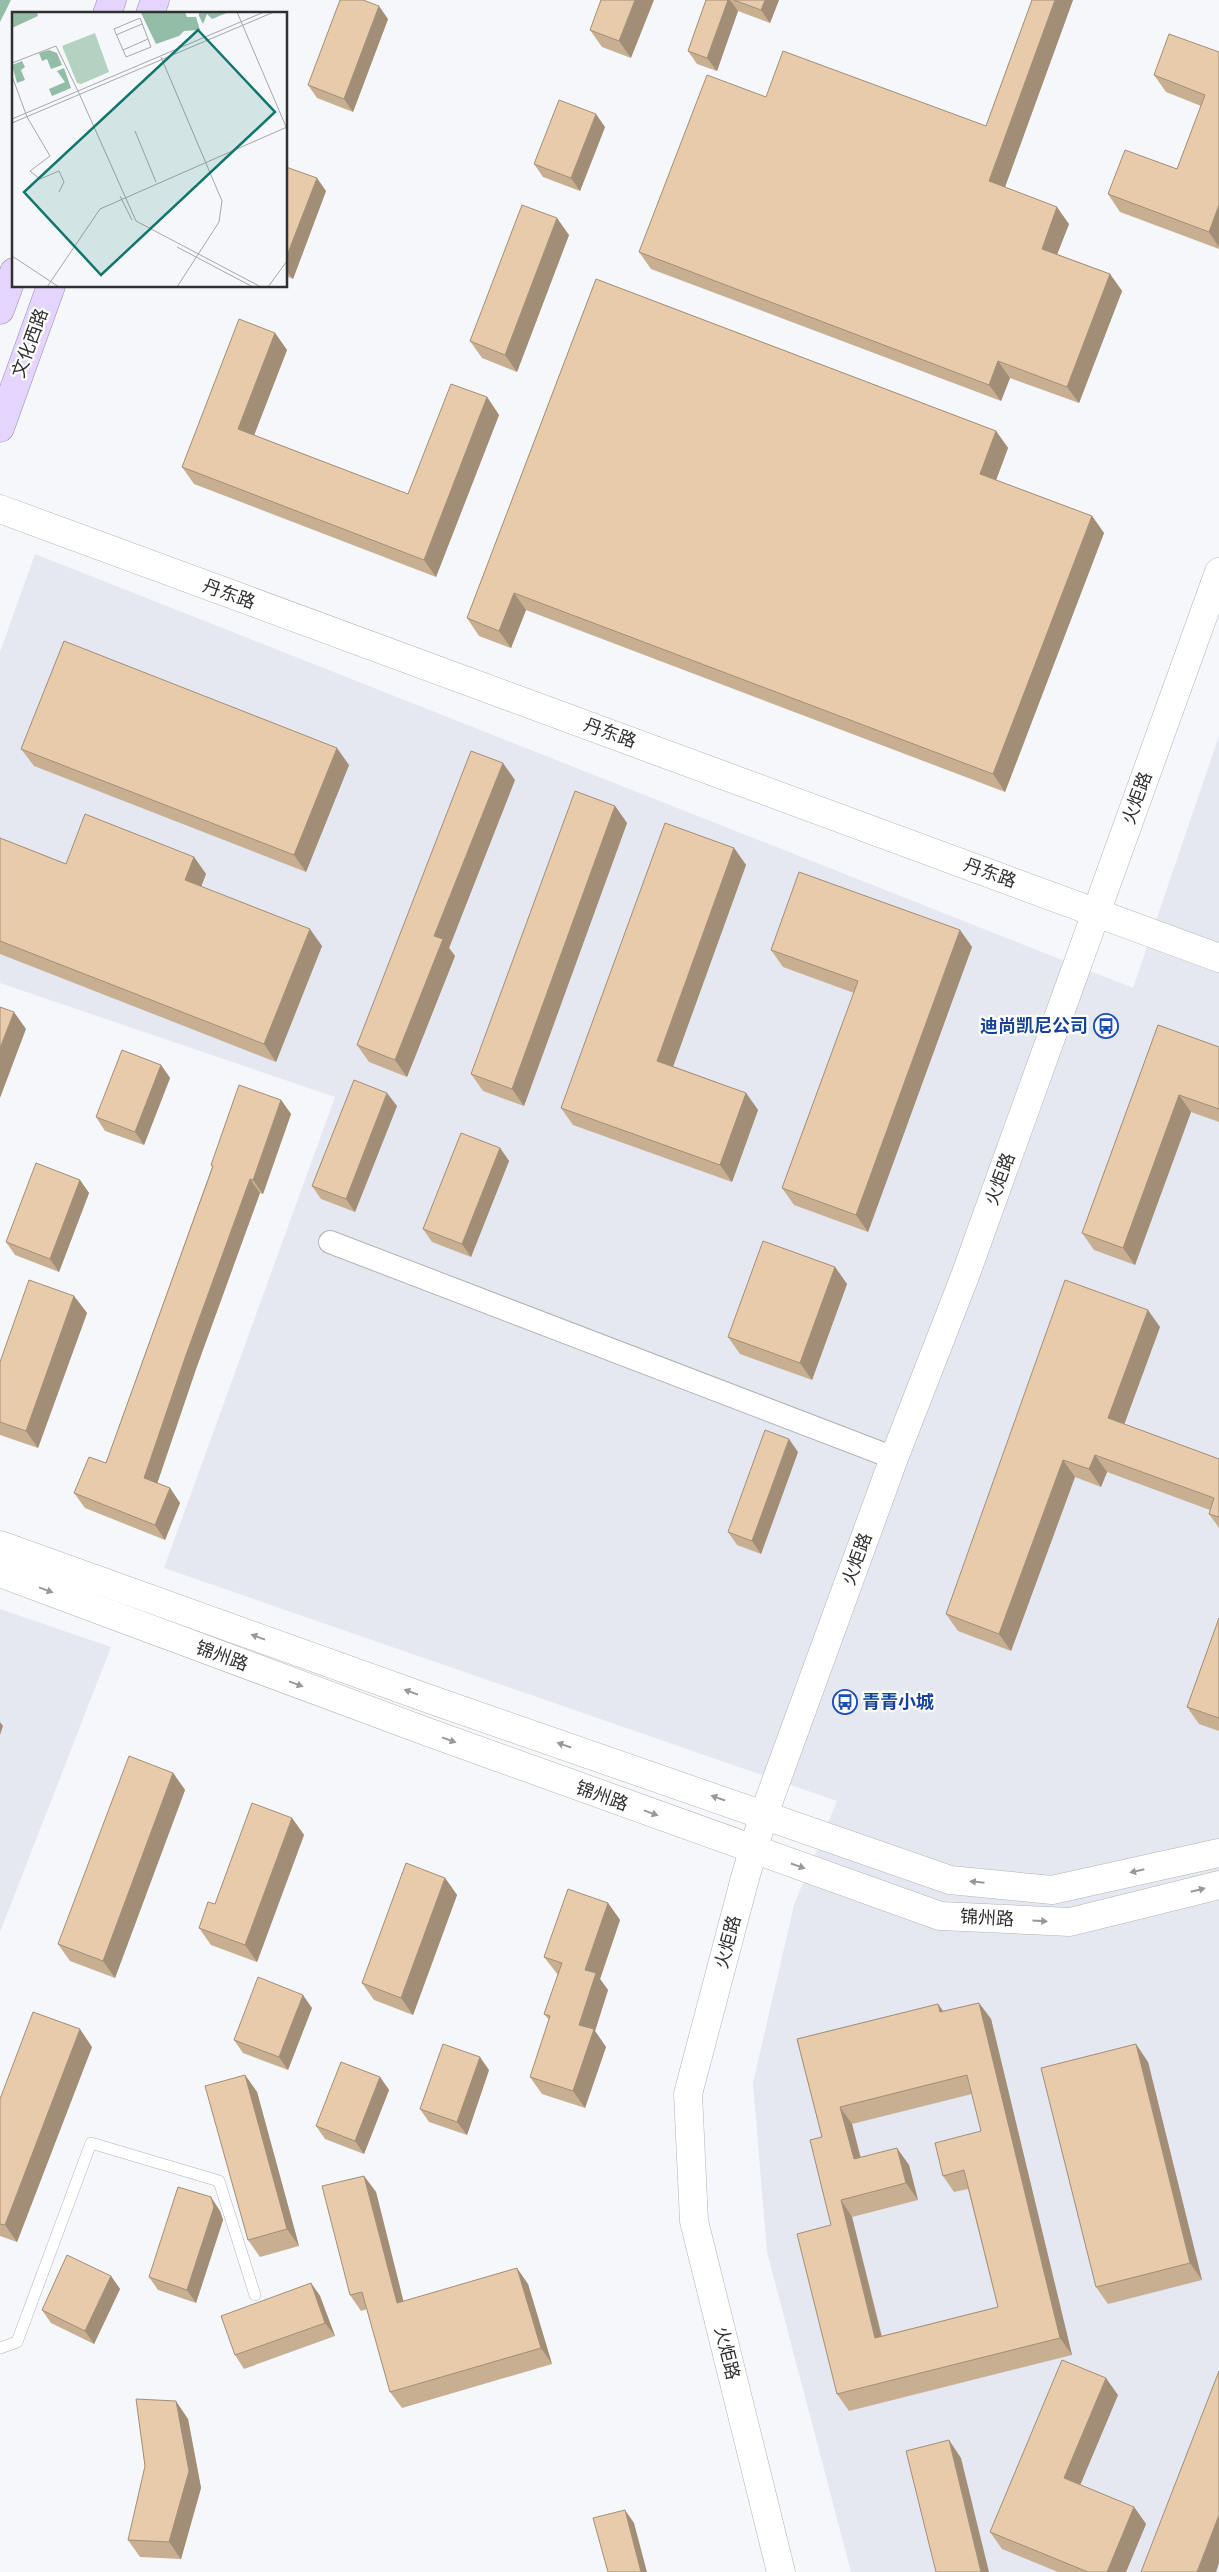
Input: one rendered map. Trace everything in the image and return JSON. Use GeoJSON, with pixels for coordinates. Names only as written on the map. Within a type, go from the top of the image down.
{"type":"FeatureCollection","features":[{"type":"Feature","properties":{"kind":"main road"},"geometry":{"type":"LineString","coordinates":[[108,12],[112,0]]}},
{"type":"Feature","properties":{"kind":"main road"},"geometry":{"type":"LineString","coordinates":[[151,12],[155,0]]}},
{"type":"Feature","properties":{"kind":"main road"},"geometry":{"type":"LineString","coordinates":[[0,310],[12,277]]}},
{"type":"Feature","properties":{"kind":"main road","name":"文化西路"},"geometry":{"type":"LineString","coordinates":[[0,428],[50,288]]}},
{"type":"Feature","properties":{"kind":"main road","name":"丹东路"},"geometry":{"type":"LineString","coordinates":[[0,509],[1219,958]]}},
{"type":"Feature","properties":{"kind":"main road","name":"火炬路"},"geometry":{"type":"LineString","coordinates":[[781,2572],[694,2221],[688,2094],[752,1850],[764,1814],[894,1458],[968,1267],[1219,572]]}},
{"type":"Feature","properties":{"kind":"main road","name":"锦州路"},"geometry":{"type":"LineString","coordinates":[[0,1545],[436,1701],[950,1880],[1052,1890],[1219,1853]]}},
{"type":"Feature","properties":{"kind":"main road","name":"锦州路"},"geometry":{"type":"LineString","coordinates":[[0,1573],[752,1850],[940,1916],[1070,1922],[1219,1885]]}},
{"type":"Feature","properties":{"kind":"street"},"geometry":{"type":"LineString","coordinates":[[330,1242],[894,1458]]}},
{"type":"Feature","properties":{"kind":"lane"},"geometry":{"type":"LineString","coordinates":[[0,2348],[17,2342],[91,2143],[219,2181],[255,2295]]}},
{"type":"Feature","properties":{"kind":"shaded area"},"geometry":{"type":"Polygon","coordinates":[[[35,554],[1133,988],[1219,736],[1219,2572],[851,2572],[767,2252],[753,2083],[794,1905],[837,1801],[164,1568],[335,1097],[0,983],[0,652],[35,554]]]}},
{"type":"Feature","properties":{"kind":"shaded area"},"geometry":{"type":"Polygon","coordinates":[[[0,1609],[111,1647],[0,1932],[0,1609]]]}},
{"type":"Feature","properties":{"kind":"green space"},"geometry":{"type":"Polygon","coordinates":[[[0,0],[11,0],[0,22],[0,0]]]}},
{"type":"Feature","properties":{"kind":"building"},"geometry":{"type":"Polygon","coordinates":[[[340,0],[363,0],[379,6],[344,99],[308,85],[340,0]]]}},
{"type":"Feature","properties":{"kind":"building"},"geometry":{"type":"Polygon","coordinates":[[[601,0],[635,0],[619,41],[590,30],[601,0]]]}},
{"type":"Feature","properties":{"kind":"building"},"geometry":{"type":"Polygon","coordinates":[[[706,0],[728,0],[707,58],[688,51],[706,0]]]}},
{"type":"Feature","properties":{"kind":"building"},"geometry":{"type":"Polygon","coordinates":[[[734,0],[765,0],[761,10],[734,0]]]}},
{"type":"Feature","properties":{"kind":"building"},"geometry":{"type":"Polygon","coordinates":[[[1032,0],[1055,0],[989,181],[1057,207],[1042,249],[1110,274],[1067,387],[998,361],[989,385],[639,252],[707,75],[766,97],[783,51],[986,126],[1032,0]]]}},
{"type":"Feature","properties":{"kind":"building"},"geometry":{"type":"Polygon","coordinates":[[[1169,34],[1219,52],[1219,205],[1209,232],[1108,194],[1125,150],[1177,169],[1205,95],[1154,75],[1169,34]]]}},
{"type":"Feature","properties":{"kind":"building"},"geometry":{"type":"Polygon","coordinates":[[[559,100],[596,114],[571,178],[534,164],[559,100]]]}},
{"type":"Feature","properties":{"kind":"building"},"geometry":{"type":"Polygon","coordinates":[[[288,168],[317,178],[288,253],[288,168]]]}},
{"type":"Feature","properties":{"kind":"building"},"geometry":{"type":"Polygon","coordinates":[[[522,205],[557,218],[505,355],[470,341],[522,205]]]}},
{"type":"Feature","properties":{"kind":"building"},"geometry":{"type":"Polygon","coordinates":[[[596,279],[996,431],[980,474],[1092,516],[993,774],[514,593],[499,631],[467,618],[596,279]]]}},
{"type":"Feature","properties":{"kind":"building"},"geometry":{"type":"Polygon","coordinates":[[[239,319],[275,333],[238,429],[408,494],[451,384],[487,397],[424,560],[182,467],[239,319]]]}},
{"type":"Feature","properties":{"kind":"building"},"geometry":{"type":"Polygon","coordinates":[[[64,641],[337,748],[294,855],[21,749],[64,641]]]}},
{"type":"Feature","properties":{"kind":"building"},"geometry":{"type":"Polygon","coordinates":[[[471,751],[503,763],[434,936],[443,939],[395,1060],[357,1045],[471,751]]]}},
{"type":"Feature","properties":{"kind":"building"},"geometry":{"type":"Polygon","coordinates":[[[575,791],[615,806],[512,1089],[471,1074],[575,791]]]}},
{"type":"Feature","properties":{"kind":"building"},"geometry":{"type":"Polygon","coordinates":[[[85,814],[194,857],[185,880],[310,929],[264,1044],[0,941],[0,838],[66,864],[85,814]]]}},
{"type":"Feature","properties":{"kind":"building"},"geometry":{"type":"Polygon","coordinates":[[[665,823],[734,848],[657,1061],[746,1093],[720,1165],[561,1108],[665,823]]]}},
{"type":"Feature","properties":{"kind":"building"},"geometry":{"type":"Polygon","coordinates":[[[799,872],[960,930],[856,1215],[782,1188],[858,981],[771,950],[799,872]]]}},
{"type":"Feature","properties":{"kind":"building"},"geometry":{"type":"Polygon","coordinates":[[[0,1007],[14,1012],[0,1048],[0,1007]]]}},
{"type":"Feature","properties":{"kind":"building"},"geometry":{"type":"Polygon","coordinates":[[[1158,1025],[1219,1047],[1219,1109],[1179,1095],[1123,1248],[1082,1233],[1158,1025]]]}},
{"type":"Feature","properties":{"kind":"building"},"geometry":{"type":"Polygon","coordinates":[[[122,1050],[161,1065],[135,1132],[96,1117],[122,1050]]]}},
{"type":"Feature","properties":{"kind":"building"},"geometry":{"type":"Polygon","coordinates":[[[354,1080],[387,1093],[346,1199],[312,1186],[354,1080]]]}},
{"type":"Feature","properties":{"kind":"building"},"geometry":{"type":"Polygon","coordinates":[[[239,1085],[281,1100],[253,1180],[250,1179],[186,1355],[144,1478],[170,1488],[155,1525],[74,1493],[89,1457],[106,1463],[213,1166],[211,1165],[239,1085]]]}},
{"type":"Feature","properties":{"kind":"building"},"geometry":{"type":"Polygon","coordinates":[[[461,1133],[500,1148],[462,1244],[423,1229],[461,1133]]]}},
{"type":"Feature","properties":{"kind":"building"},"geometry":{"type":"Polygon","coordinates":[[[36,1163],[80,1180],[50,1259],[6,1242],[36,1163]]]}},
{"type":"Feature","properties":{"kind":"building"},"geometry":{"type":"Polygon","coordinates":[[[763,1241],[835,1267],[800,1363],[728,1337],[763,1241]]]}},
{"type":"Feature","properties":{"kind":"building"},"geometry":{"type":"Polygon","coordinates":[[[29,1280],[74,1296],[26,1431],[0,1422],[0,1362],[29,1280]]]}},
{"type":"Feature","properties":{"kind":"building"},"geometry":{"type":"Polygon","coordinates":[[[1065,1280],[1148,1310],[1108,1418],[1219,1459],[1219,1517],[1209,1514],[1214,1498],[1095,1455],[1089,1469],[1063,1460],[999,1634],[946,1614],[1065,1280]]]}},
{"type":"Feature","properties":{"kind":"building"},"geometry":{"type":"Polygon","coordinates":[[[765,1430],[789,1439],[752,1541],[728,1532],[765,1430]]]}},
{"type":"Feature","properties":{"kind":"building"},"geometry":{"type":"Polygon","coordinates":[[[1219,1618],[1219,1718],[1187,1707],[1219,1618]]]}},
{"type":"Feature","properties":{"kind":"building"},"geometry":{"type":"Polygon","coordinates":[[[129,1756],[173,1773],[103,1961],[58,1944],[129,1756]]]}},
{"type":"Feature","properties":{"kind":"building"},"geometry":{"type":"Polygon","coordinates":[[[252,1803],[292,1818],[245,1945],[199,1928],[208,1902],[215,1904],[252,1803]]]}},
{"type":"Feature","properties":{"kind":"building"},"geometry":{"type":"Polygon","coordinates":[[[406,1863],[445,1878],[401,1998],[362,1983],[406,1863]]]}},
{"type":"Feature","properties":{"kind":"building"},"geometry":{"type":"Polygon","coordinates":[[[568,1889],[608,1903],[585,1970],[596,1973],[579,2025],[594,2029],[573,2091],[530,2077],[550,2016],[544,2014],[562,1963],[544,1957],[568,1889]]]}},
{"type":"Feature","properties":{"kind":"building"},"geometry":{"type":"Polygon","coordinates":[[[258,1977],[303,1995],[279,2057],[234,2040],[258,1977]]]}},
{"type":"Feature","properties":{"kind":"building"},"geometry":{"type":"Polygon","coordinates":[[[979,2003],[1060,2338],[837,2394],[797,2234],[831,2225],[810,2140],[822,2137],[797,2039],[938,2004],[940,2012],[979,2003]],[[967,2075],[840,2107],[854,2159],[897,2148],[906,2183],[841,2200],[875,2338],[998,2307],[964,2170],[943,2176],[935,2143],[981,2131],[967,2075]]]}},
{"type":"Feature","properties":{"kind":"building"},"geometry":{"type":"Polygon","coordinates":[[[33,2012],[80,2029],[5,2225],[0,2224],[0,2099],[33,2012]]]}},
{"type":"Feature","properties":{"kind":"building"},"geometry":{"type":"Polygon","coordinates":[[[443,2044],[480,2057],[457,2122],[420,2109],[443,2044]]]}},
{"type":"Feature","properties":{"kind":"building"},"geometry":{"type":"Polygon","coordinates":[[[1136,2044],[1190,2263],[1096,2287],[1041,2068],[1136,2044]]]}},
{"type":"Feature","properties":{"kind":"building"},"geometry":{"type":"Polygon","coordinates":[[[341,2062],[380,2077],[355,2141],[316,2126],[341,2062]]]}},
{"type":"Feature","properties":{"kind":"building"},"geometry":{"type":"Polygon","coordinates":[[[245,2075],[287,2229],[248,2240],[205,2086],[245,2075]]]}},
{"type":"Feature","properties":{"kind":"building"},"geometry":{"type":"Polygon","coordinates":[[[364,2176],[397,2303],[517,2268],[541,2348],[390,2392],[362,2292],[350,2295],[322,2186],[364,2176]]]}},
{"type":"Feature","properties":{"kind":"building"},"geometry":{"type":"Polygon","coordinates":[[[178,2187],[211,2197],[214,2207],[187,2290],[149,2277],[178,2187]]]}},
{"type":"Feature","properties":{"kind":"building"},"geometry":{"type":"Polygon","coordinates":[[[67,2255],[111,2276],[85,2331],[42,2310],[67,2255]]]}},
{"type":"Feature","properties":{"kind":"building"},"geometry":{"type":"Polygon","coordinates":[[[311,2283],[325,2323],[235,2355],[221,2316],[311,2283]]]}},
{"type":"Feature","properties":{"kind":"building"},"geometry":{"type":"Polygon","coordinates":[[[1062,2360],[1106,2378],[1064,2478],[1134,2507],[1107,2572],[1088,2572],[990,2532],[1062,2360]]]}},
{"type":"Feature","properties":{"kind":"building"},"geometry":{"type":"Polygon","coordinates":[[[1219,2371],[1219,2515],[1197,2572],[1141,2572],[1219,2371]]]}},
{"type":"Feature","properties":{"kind":"building"},"geometry":{"type":"Polygon","coordinates":[[[136,2399],[176,2401],[189,2471],[169,2542],[128,2540],[145,2466],[136,2399]]]}},
{"type":"Feature","properties":{"kind":"building"},"geometry":{"type":"Polygon","coordinates":[[[949,2440],[981,2572],[936,2572],[906,2451],[949,2440]]]}},
{"type":"Feature","properties":{"kind":"building"},"geometry":{"type":"Polygon","coordinates":[[[625,2510],[641,2572],[608,2572],[593,2518],[625,2510]]]}},
{"type":"Feature","properties":{"kind":"place","name":"迪尚凯尼公司"},"geometry":{"type":"Point","coordinates":[1106,1026]}},
{"type":"Feature","properties":{"kind":"place","name":"青青小城"},"geometry":{"type":"Point","coordinates":[845,1702]}}]}
